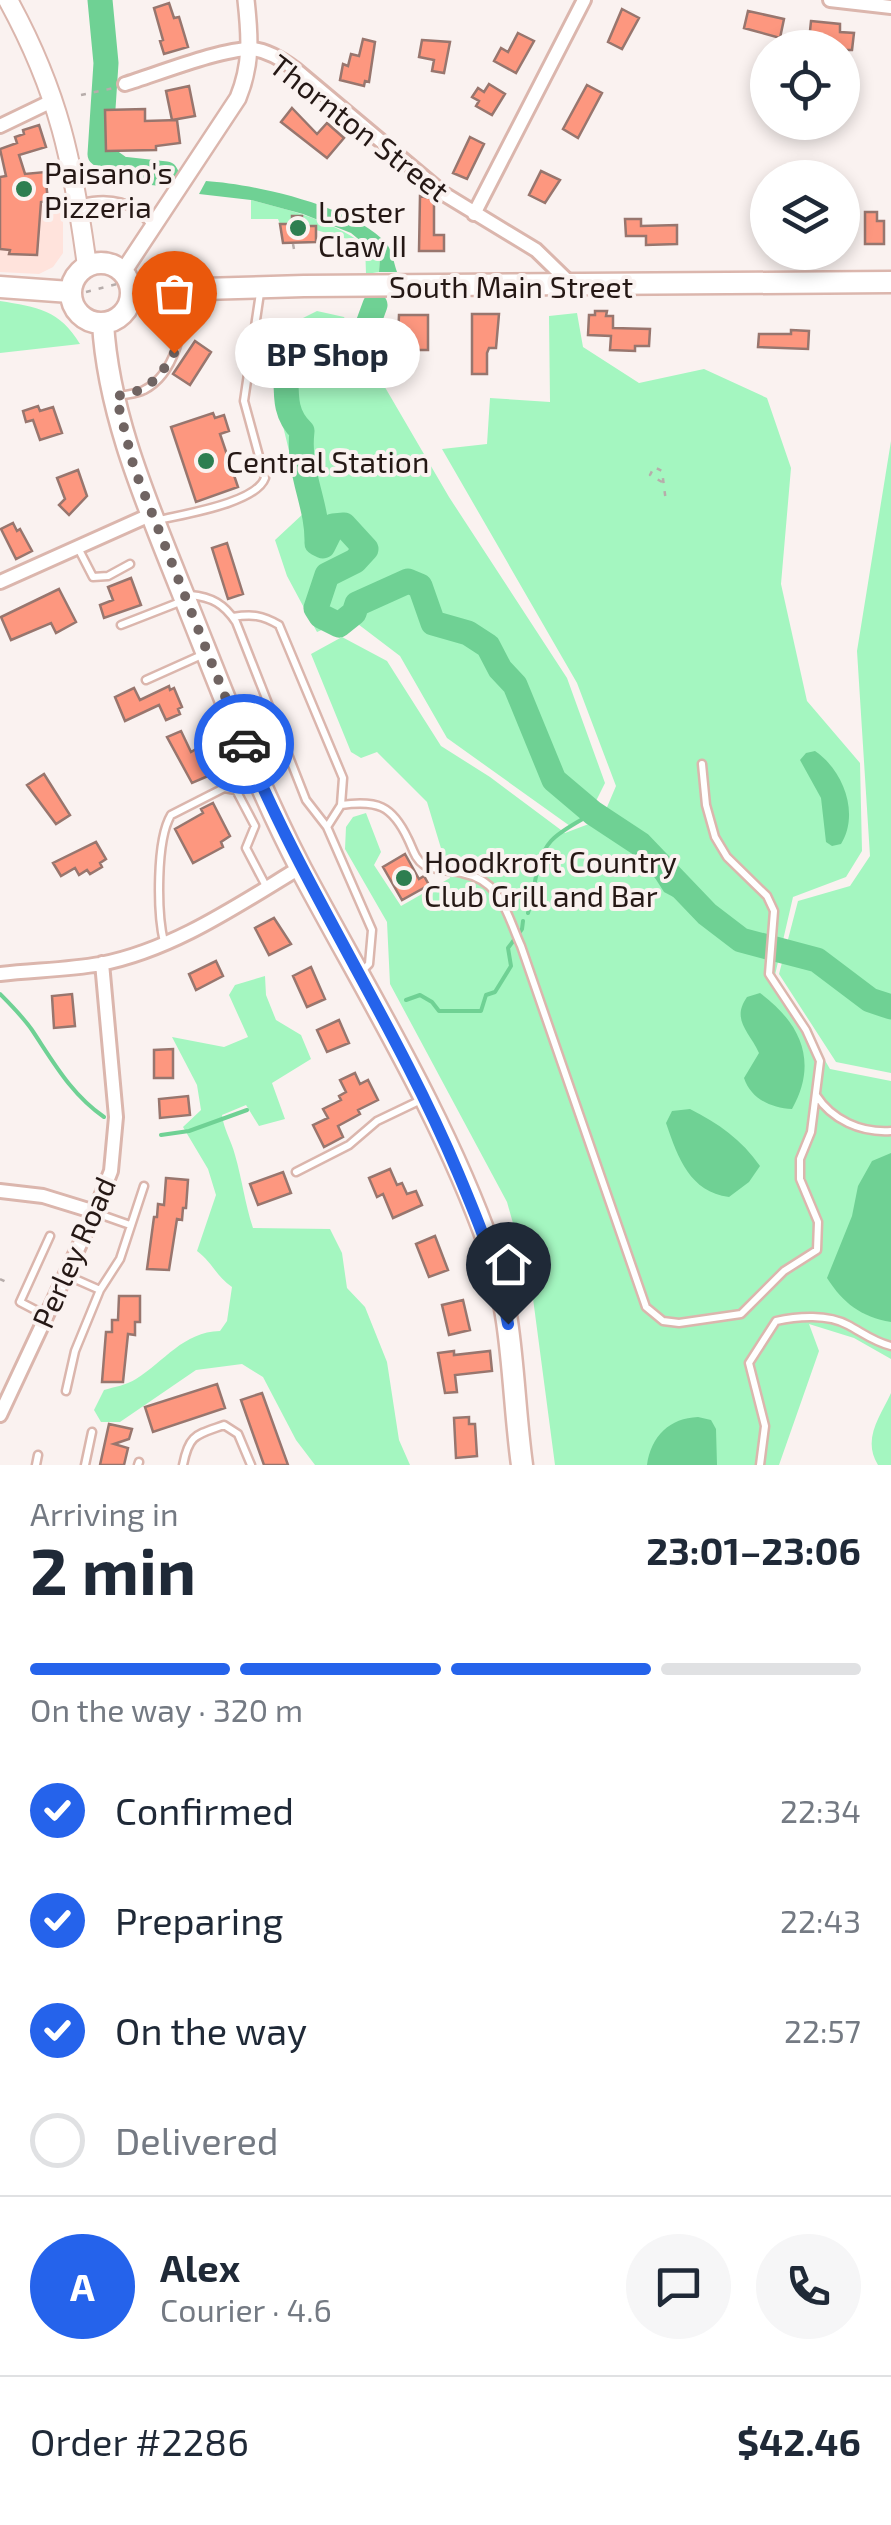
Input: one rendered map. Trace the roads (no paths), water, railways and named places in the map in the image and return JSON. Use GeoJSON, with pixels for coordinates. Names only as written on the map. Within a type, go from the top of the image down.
{"type":"FeatureCollection","features":[{"type":"Feature","properties":{"kind":"main road"},"geometry":{"type":"LineString","coordinates":[[8,0],[34,48],[68,143],[79,204],[80,284]]}},
{"type":"Feature","properties":{"kind":"main road"},"geometry":{"type":"LineString","coordinates":[[106,263],[124,282],[130,302],[122,315],[102,323],[81,316],[71,301],[80,284],[106,263]]}},
{"type":"Feature","properties":{"kind":"main road","name":"South Main Street"},"geometry":{"type":"LineString","coordinates":[[124,282],[180,290],[891,282]]}},
{"type":"Feature","properties":{"kind":"main road"},"geometry":{"type":"LineString","coordinates":[[0,287],[80,284]]}},
{"type":"Feature","properties":{"kind":"main road"},"geometry":{"type":"LineString","coordinates":[[102,323],[134,468],[262,786],[424,1098],[490,1249],[508,1324],[522,1465]]}},
{"type":"Feature","properties":{"kind":"street"},"geometry":{"type":"LineString","coordinates":[[124,282],[154,228],[231,112],[245,82],[251,49],[246,0]]}},
{"type":"Feature","properties":{"kind":"street"},"geometry":{"type":"LineString","coordinates":[[474,214],[584,0]]}},
{"type":"Feature","properties":{"kind":"street"},"geometry":{"type":"LineString","coordinates":[[830,0],[891,7]]}},
{"type":"Feature","properties":{"kind":"street","name":"Thornton Street"},"geometry":{"type":"LineString","coordinates":[[125,84],[251,49],[268,53],[295,69],[444,194],[536,250],[572,285]]}},
{"type":"Feature","properties":{"kind":"street"},"geometry":{"type":"LineString","coordinates":[[0,126],[54,100]]}},
{"type":"Feature","properties":{"kind":"street"},"geometry":{"type":"LineString","coordinates":[[0,582],[77,545],[153,518]]}},
{"type":"Feature","properties":{"kind":"street"},"geometry":{"type":"LineString","coordinates":[[0,974],[102,963],[164,943],[301,867]]}},
{"type":"Feature","properties":{"kind":"street","name":"Perley Road"},"geometry":{"type":"LineString","coordinates":[[0,1415],[111,1170],[116,1138],[102,963]]}},
{"type":"Feature","properties":{"kind":"street"},"geometry":{"type":"LineString","coordinates":[[0,1191],[43,1196],[95,1212]]}},
{"type":"Feature","properties":{"kind":"lane"},"geometry":{"type":"LineString","coordinates":[[79,204],[106,198],[118,200],[140,213],[154,228]]}},
{"type":"Feature","properties":{"kind":"lane"},"geometry":{"type":"LineString","coordinates":[[153,518],[219,505],[262,486],[265,478],[244,401],[262,287]]}},
{"type":"Feature","properties":{"kind":"lane"},"geometry":{"type":"LineString","coordinates":[[116,396],[144,390],[159,378],[181,333],[184,311],[180,290]]}},
{"type":"Feature","properties":{"kind":"lane"},"geometry":{"type":"LineString","coordinates":[[77,545],[93,577],[108,576],[130,564]]}},
{"type":"Feature","properties":{"kind":"lane"},"geometry":{"type":"LineString","coordinates":[[121,625],[185,597],[205,596],[225,606],[233,617],[306,800],[327,827],[372,930],[369,964],[359,973]]}},
{"type":"Feature","properties":{"kind":"lane"},"geometry":{"type":"LineString","coordinates":[[233,617],[264,616],[279,625],[342,778],[341,805],[327,827]]}},
{"type":"Feature","properties":{"kind":"lane"},"geometry":{"type":"LineString","coordinates":[[146,680],[206,652]]}},
{"type":"Feature","properties":{"kind":"lane"},"geometry":{"type":"LineString","coordinates":[[341,805],[370,801],[386,808],[407,836],[416,858],[426,867],[480,878],[490,884],[521,946],[646,1307],[663,1321],[679,1323],[741,1314],[784,1271],[817,1250],[818,1222],[800,1179],[800,1159],[810,1132],[820,1061],[806,1030],[768,974],[774,911],[766,896],[727,856],[716,837],[706,804],[702,764]]}},
{"type":"Feature","properties":{"kind":"lane"},"geometry":{"type":"LineString","coordinates":[[164,943],[160,901],[164,832],[171,815],[224,788],[236,790],[254,826],[246,848],[266,888]]}},
{"type":"Feature","properties":{"kind":"lane"},"geometry":{"type":"LineString","coordinates":[[815,1094],[824,1108],[840,1119],[870,1131],[891,1131]]}},
{"type":"Feature","properties":{"kind":"lane"},"geometry":{"type":"LineString","coordinates":[[296,1172],[349,1146],[376,1121],[424,1098]]}},
{"type":"Feature","properties":{"kind":"lane"},"geometry":{"type":"LineString","coordinates":[[66,1391],[74,1350],[100,1290],[120,1259],[144,1186]]}},
{"type":"Feature","properties":{"kind":"lane"},"geometry":{"type":"LineString","coordinates":[[95,1212],[130,1226]]}},
{"type":"Feature","properties":{"kind":"lane"},"geometry":{"type":"LineString","coordinates":[[46,1315],[20,1302],[50,1236]]}},
{"type":"Feature","properties":{"kind":"lane"},"geometry":{"type":"LineString","coordinates":[[66,1275],[100,1290]]}},
{"type":"Feature","properties":{"kind":"lane"},"geometry":{"type":"LineString","coordinates":[[760,1465],[764,1426],[749,1363],[770,1327],[785,1319],[828,1318],[891,1348]]}},
{"type":"Feature","properties":{"kind":"lane"},"geometry":{"type":"LineString","coordinates":[[183,1465],[193,1437],[224,1425],[238,1434],[251,1465]]}},
{"type":"Feature","properties":{"kind":"lane"},"geometry":{"type":"LineString","coordinates":[[86,1465],[92,1432]]}},
{"type":"Feature","properties":{"kind":"lane"},"geometry":{"type":"LineString","coordinates":[[36,1465],[38,1455]]}},
{"type":"Feature","properties":{"kind":"waterway"},"geometry":{"type":"LineString","coordinates":[[100,0],[106,63],[100,154],[121,169],[166,174]]}},
{"type":"Feature","properties":{"kind":"waterway"},"geometry":{"type":"LineString","coordinates":[[375,305],[353,365],[301,371],[286,378],[290,413],[302,431],[302,461],[317,543],[323,546],[333,526],[344,525],[366,549],[355,561],[327,575],[316,608],[321,616],[339,625],[354,613],[357,604],[408,581],[420,586],[433,623],[468,633],[488,646],[500,669],[515,685],[554,780],[593,813],[640,844],[707,914],[741,940],[817,960],[870,1000],[891,1007]]}},
{"type":"Feature","properties":{"kind":"waterway"},"geometry":{"type":"LineString","coordinates":[[528,913],[545,849],[560,833],[593,813]]}},
{"type":"Feature","properties":{"kind":"waterway"},"geometry":{"type":"LineString","coordinates":[[406,1000],[420,995],[439,1011],[481,1011],[486,995],[495,992],[511,966],[508,948],[522,929],[523,921]]}},
{"type":"Feature","properties":{"kind":"waterway"},"geometry":{"type":"LineString","coordinates":[[0,994],[28,1025],[73,1088],[104,1117]]}},
{"type":"Feature","properties":{"kind":"waterway"},"geometry":{"type":"LineString","coordinates":[[161,1135],[189,1131],[247,1110]]}},
{"type":"Feature","properties":{"kind":"place","name":"Paisano's Pizzeria"},"geometry":{"type":"Point","coordinates":[24,189]}},
{"type":"Feature","properties":{"kind":"place","name":"Loster Claw II"},"geometry":{"type":"Point","coordinates":[298,228]}},
{"type":"Feature","properties":{"kind":"place","name":"BP Shop"},"geometry":{"type":"Point","coordinates":[174,353]}},
{"type":"Feature","properties":{"kind":"place","name":"Central Station"},"geometry":{"type":"Point","coordinates":[206,461]}},
{"type":"Feature","properties":{"kind":"place","name":"Hoodkroft Country Club Grill and Bar"},"geometry":{"type":"Point","coordinates":[404,878]}}]}
